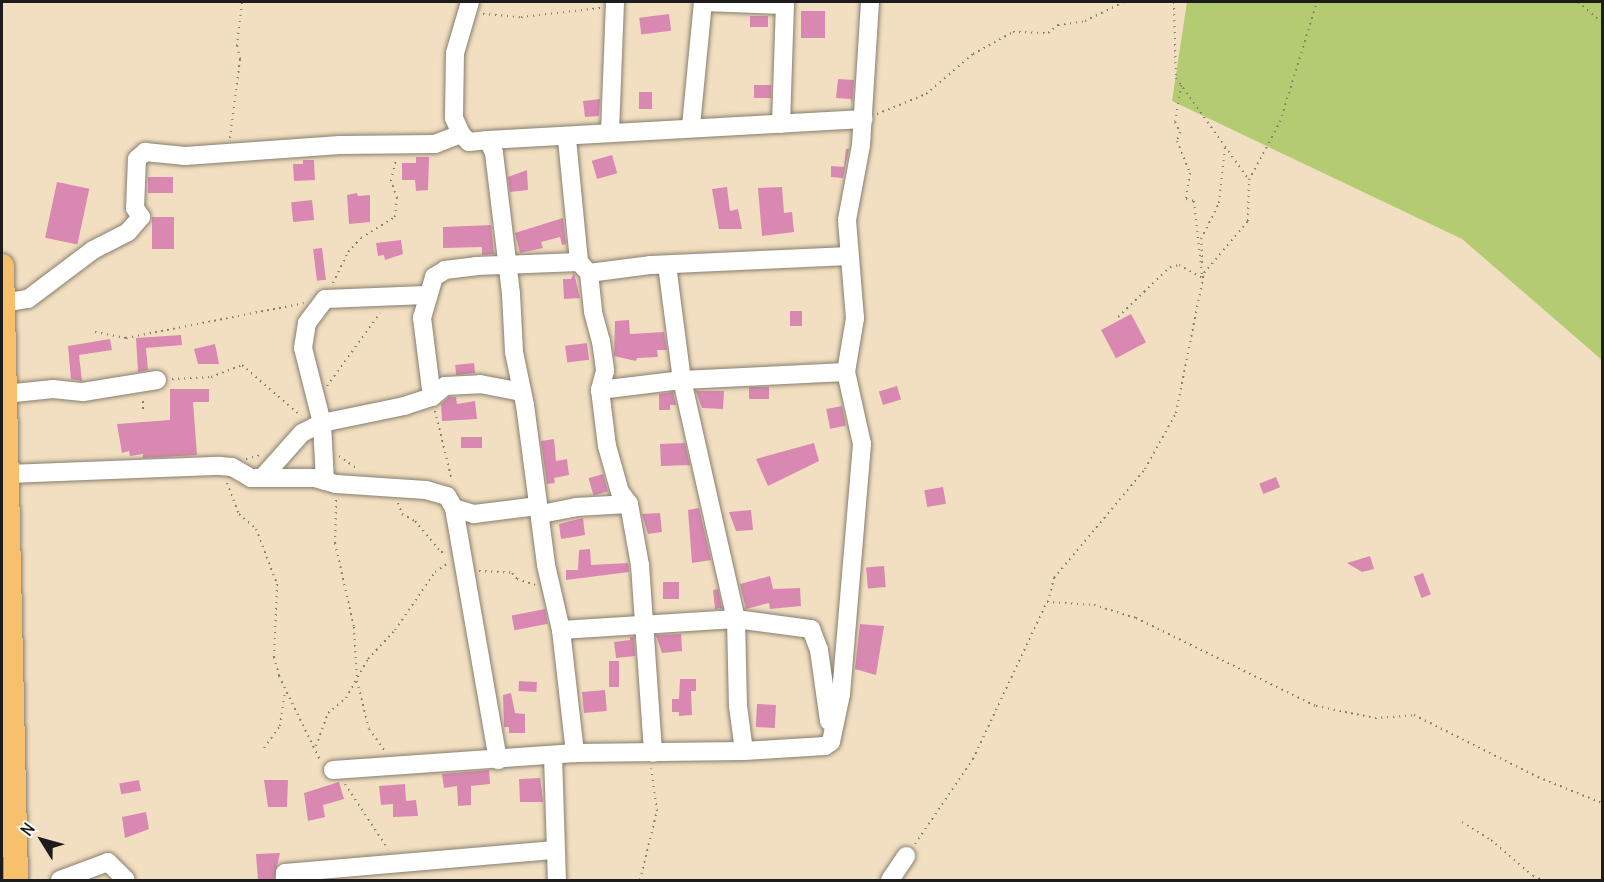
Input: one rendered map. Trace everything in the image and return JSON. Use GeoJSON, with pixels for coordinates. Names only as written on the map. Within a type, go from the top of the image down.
{"type":"FeatureCollection","features":[{"type":"Feature","properties":{"kind":"main road"},"geometry":{"type":"LineString","coordinates":[[2,266],[16,880]]}},
{"type":"Feature","properties":{"kind":"street"},"geometry":{"type":"LineString","coordinates":[[691,126],[703,2],[784,3],[781,124]]}},
{"type":"Feature","properties":{"kind":"street"},"geometry":{"type":"LineString","coordinates":[[328,771],[576,753],[744,751],[825,746],[831,742],[835,735],[842,684],[862,444],[846,372],[855,318],[848,220],[857,181],[870,2]]}},
{"type":"Feature","properties":{"kind":"street"},"geometry":{"type":"LineString","coordinates":[[470,5],[453,71],[454,118],[460,134],[469,142],[567,139],[610,132],[663,131],[691,126],[863,119]]}},
{"type":"Feature","properties":{"kind":"street"},"geometry":{"type":"LineString","coordinates":[[610,132],[615,5]]}},
{"type":"Feature","properties":{"kind":"street"},"geometry":{"type":"LineString","coordinates":[[2,303],[28,299],[93,250],[128,232],[141,217],[135,208],[137,159],[145,152],[227,154],[340,145],[435,144],[460,134]]}},
{"type":"Feature","properties":{"kind":"street"},"geometry":{"type":"LineString","coordinates":[[567,139],[584,268],[605,371],[600,390],[610,457],[620,492],[629,504],[645,623],[653,753]]}},
{"type":"Feature","properties":{"kind":"street"},"geometry":{"type":"LineString","coordinates":[[488,140],[494,153],[514,352],[552,588],[561,630],[576,753]]}},
{"type":"Feature","properties":{"kind":"street"},"geometry":{"type":"LineString","coordinates":[[432,397],[422,318],[426,295],[435,277],[445,270],[584,268],[849,256]]}},
{"type":"Feature","properties":{"kind":"street"},"geometry":{"type":"LineString","coordinates":[[668,265],[682,380],[736,619],[738,706],[744,751]]}},
{"type":"Feature","properties":{"kind":"street"},"geometry":{"type":"LineString","coordinates":[[331,482],[323,444],[314,421],[316,400],[303,348],[307,324],[325,299],[426,295]]}},
{"type":"Feature","properties":{"kind":"street"},"geometry":{"type":"LineString","coordinates":[[600,390],[682,380],[846,372]]}},
{"type":"Feature","properties":{"kind":"street"},"geometry":{"type":"LineString","coordinates":[[5,394],[53,389],[83,392],[157,380]]}},
{"type":"Feature","properties":{"kind":"street"},"geometry":{"type":"LineString","coordinates":[[262,478],[296,438],[314,421],[432,397],[445,386],[480,384],[522,392]]}},
{"type":"Feature","properties":{"kind":"street"},"geometry":{"type":"LineString","coordinates":[[8,474],[220,466],[232,467],[251,478],[384,486],[447,496],[454,508],[464,559],[498,760]]}},
{"type":"Feature","properties":{"kind":"street"},"geometry":{"type":"LineString","coordinates":[[454,508],[474,514],[629,504]]}},
{"type":"Feature","properties":{"kind":"street"},"geometry":{"type":"LineString","coordinates":[[561,630],[736,619],[801,626],[816,635],[831,742]]}},
{"type":"Feature","properties":{"kind":"street"},"geometry":{"type":"LineString","coordinates":[[553,755],[557,880]]}},
{"type":"Feature","properties":{"kind":"street"},"geometry":{"type":"LineString","coordinates":[[285,880],[285,873],[398,860],[555,850]]}},
{"type":"Feature","properties":{"kind":"street"},"geometry":{"type":"LineString","coordinates":[[890,880],[906,856]]}},
{"type":"Feature","properties":{"kind":"street"},"geometry":{"type":"LineString","coordinates":[[60,880],[108,862],[126,880]]}},
{"type":"Feature","properties":{"kind":"path"},"geometry":{"type":"LineString","coordinates":[[227,154],[240,59],[237,46],[242,2]]}},
{"type":"Feature","properties":{"kind":"path"},"geometry":{"type":"LineString","coordinates":[[863,119],[926,94],[973,54],[1013,32],[1048,33],[1058,26],[1084,21],[1124,2]]}},
{"type":"Feature","properties":{"kind":"path"},"geometry":{"type":"LineString","coordinates":[[1174,2],[1173,56],[1176,78],[1249,180]]}},
{"type":"Feature","properties":{"kind":"path"},"geometry":{"type":"LineString","coordinates":[[1202,278],[1248,221],[1249,180],[1280,122],[1317,2]]}},
{"type":"Feature","properties":{"kind":"path"},"geometry":{"type":"LineString","coordinates":[[1578,2],[1602,22]]}},
{"type":"Feature","properties":{"kind":"path"},"geometry":{"type":"LineString","coordinates":[[470,5],[521,17],[615,5]]}},
{"type":"Feature","properties":{"kind":"path"},"geometry":{"type":"LineString","coordinates":[[1181,85],[1175,122],[1190,173],[1186,199],[1194,201],[1202,278]]}},
{"type":"Feature","properties":{"kind":"path"},"geometry":{"type":"LineString","coordinates":[[95,332],[126,338],[325,299],[348,252],[361,238],[395,217],[397,198],[391,181],[397,145]]}},
{"type":"Feature","properties":{"kind":"path"},"geometry":{"type":"LineString","coordinates":[[906,856],[973,759],[1047,602],[1054,578],[1145,469],[1176,413],[1202,278],[1201,239],[1219,203],[1225,147]]}},
{"type":"Feature","properties":{"kind":"path"},"geometry":{"type":"LineString","coordinates":[[1118,317],[1170,267],[1179,265],[1202,278]]}},
{"type":"Feature","properties":{"kind":"path"},"geometry":{"type":"LineString","coordinates":[[316,400],[391,298]]}},
{"type":"Feature","properties":{"kind":"path"},"geometry":{"type":"LineString","coordinates":[[157,380],[211,377],[242,365],[314,421]]}},
{"type":"Feature","properties":{"kind":"path"},"geometry":{"type":"LineString","coordinates":[[432,397],[453,486],[454,508]]}},
{"type":"Feature","properties":{"kind":"path"},"geometry":{"type":"LineString","coordinates":[[323,444],[384,486],[402,514],[416,521],[441,552],[464,559],[485,573],[512,573],[517,579],[552,588]]}},
{"type":"Feature","properties":{"kind":"path"},"geometry":{"type":"LineString","coordinates":[[220,466],[239,514],[256,529],[277,584],[274,657],[285,689],[328,771],[398,860]]}},
{"type":"Feature","properties":{"kind":"path"},"geometry":{"type":"LineString","coordinates":[[331,482],[335,543],[354,627],[357,681],[369,729],[386,749],[382,768]]}},
{"type":"Feature","properties":{"kind":"path"},"geometry":{"type":"LineString","coordinates":[[316,746],[328,713],[346,698],[369,659],[395,630],[435,572],[464,559]]}},
{"type":"Feature","properties":{"kind":"path"},"geometry":{"type":"LineString","coordinates":[[1047,602],[1094,605],[1136,618],[1316,706],[1375,718],[1414,715],[1538,777],[1602,803]]}},
{"type":"Feature","properties":{"kind":"path"},"geometry":{"type":"LineString","coordinates":[[264,748],[280,726],[285,689]]}},
{"type":"Feature","properties":{"kind":"path"},"geometry":{"type":"LineString","coordinates":[[640,880],[657,811],[650,781],[653,753]]}},
{"type":"Feature","properties":{"kind":"path"},"geometry":{"type":"LineString","coordinates":[[1462,822],[1491,840],[1533,876],[1544,880]]}},
{"type":"Feature","properties":{"kind":"green space"},"geometry":{"type":"Polygon","coordinates":[[[1187,2],[1602,2],[1602,360],[1462,239],[1172,101],[1187,2]]]}},
{"type":"Feature","properties":{"kind":"building"},"geometry":{"type":"Polygon","coordinates":[[[801,11],[825,11],[825,38],[801,38],[801,11]]]}},
{"type":"Feature","properties":{"kind":"building"},"geometry":{"type":"Polygon","coordinates":[[[669,14],[671,31],[641,35],[639,18],[669,14]]]}},
{"type":"Feature","properties":{"kind":"building"},"geometry":{"type":"Polygon","coordinates":[[[750,16],[768,16],[768,27],[750,27],[750,16]]]}},
{"type":"Feature","properties":{"kind":"building"},"geometry":{"type":"Polygon","coordinates":[[[838,79],[854,80],[852,106],[851,99],[836,98],[838,79]]]}},
{"type":"Feature","properties":{"kind":"building"},"geometry":{"type":"Polygon","coordinates":[[[754,85],[771,85],[771,98],[754,98],[754,85]]]}},
{"type":"Feature","properties":{"kind":"building"},"geometry":{"type":"Polygon","coordinates":[[[639,92],[652,92],[652,109],[639,109],[639,92]]]}},
{"type":"Feature","properties":{"kind":"building"},"geometry":{"type":"Polygon","coordinates":[[[600,99],[599,116],[585,117],[583,101],[600,99]]]}},
{"type":"Feature","properties":{"kind":"building"},"geometry":{"type":"Polygon","coordinates":[[[846,149],[849,149],[843,178],[831,177],[831,166],[844,167],[846,149]]]}},
{"type":"Feature","properties":{"kind":"building"},"geometry":{"type":"Polygon","coordinates":[[[612,155],[617,173],[597,179],[592,161],[612,155]]]}},
{"type":"Feature","properties":{"kind":"building"},"geometry":{"type":"Polygon","coordinates":[[[416,157],[429,157],[428,190],[416,191],[415,180],[402,180],[402,163],[416,163],[416,157]]]}},
{"type":"Feature","properties":{"kind":"building"},"geometry":{"type":"Polygon","coordinates":[[[303,160],[314,160],[315,180],[294,181],[293,164],[303,164],[303,160]]]}},
{"type":"Feature","properties":{"kind":"building"},"geometry":{"type":"Polygon","coordinates":[[[527,170],[528,190],[510,192],[508,177],[527,170]]]}},
{"type":"Feature","properties":{"kind":"building"},"geometry":{"type":"Polygon","coordinates":[[[148,177],[173,177],[173,193],[148,193],[148,177]]]}},
{"type":"Feature","properties":{"kind":"building"},"geometry":{"type":"Polygon","coordinates":[[[57,182],[89,189],[77,245],[45,238],[57,182]]]}},
{"type":"Feature","properties":{"kind":"building"},"geometry":{"type":"Polygon","coordinates":[[[727,187],[730,211],[738,209],[742,229],[719,229],[712,189],[727,187]]]}},
{"type":"Feature","properties":{"kind":"building"},"geometry":{"type":"Polygon","coordinates":[[[782,187],[784,213],[792,212],[794,232],[762,236],[758,188],[782,187]]]}},
{"type":"Feature","properties":{"kind":"building"},"geometry":{"type":"Polygon","coordinates":[[[357,193],[358,196],[370,195],[370,222],[349,224],[347,195],[357,193]]]}},
{"type":"Feature","properties":{"kind":"building"},"geometry":{"type":"Polygon","coordinates":[[[312,200],[314,220],[293,222],[291,202],[312,200]]]}},
{"type":"Feature","properties":{"kind":"building"},"geometry":{"type":"Polygon","coordinates":[[[152,217],[174,217],[174,249],[152,249],[152,217]]]}},
{"type":"Feature","properties":{"kind":"building"},"geometry":{"type":"Polygon","coordinates":[[[563,218],[566,244],[562,245],[560,237],[541,242],[543,248],[520,253],[515,233],[563,218]]]}},
{"type":"Feature","properties":{"kind":"building"},"geometry":{"type":"Polygon","coordinates":[[[491,225],[494,254],[482,255],[482,247],[443,248],[443,227],[491,225]]]}},
{"type":"Feature","properties":{"kind":"building"},"geometry":{"type":"Polygon","coordinates":[[[401,240],[403,254],[385,260],[384,255],[378,256],[376,243],[401,240]]]}},
{"type":"Feature","properties":{"kind":"building"},"geometry":{"type":"Polygon","coordinates":[[[322,248],[326,280],[317,281],[313,249],[322,248]]]}},
{"type":"Feature","properties":{"kind":"building"},"geometry":{"type":"Polygon","coordinates":[[[574,273],[580,298],[564,299],[563,279],[571,279],[574,273]]]}},
{"type":"Feature","properties":{"kind":"building"},"geometry":{"type":"Polygon","coordinates":[[[790,311],[802,311],[802,326],[790,326],[790,311]]]}},
{"type":"Feature","properties":{"kind":"building"},"geometry":{"type":"Polygon","coordinates":[[[1131,314],[1146,342],[1116,358],[1101,330],[1131,314]]]}},
{"type":"Feature","properties":{"kind":"building"},"geometry":{"type":"Polygon","coordinates":[[[629,320],[630,334],[664,332],[667,350],[657,350],[658,357],[637,358],[636,361],[614,356],[615,321],[629,320]]]}},
{"type":"Feature","properties":{"kind":"building"},"geometry":{"type":"Polygon","coordinates":[[[181,335],[182,345],[146,348],[148,370],[138,372],[136,338],[181,335]]]}},
{"type":"Feature","properties":{"kind":"building"},"geometry":{"type":"Polygon","coordinates":[[[110,339],[112,350],[79,355],[82,381],[71,379],[68,346],[110,339]]]}},
{"type":"Feature","properties":{"kind":"building"},"geometry":{"type":"Polygon","coordinates":[[[587,343],[589,360],[567,363],[565,346],[587,343]]]}},
{"type":"Feature","properties":{"kind":"building"},"geometry":{"type":"Polygon","coordinates":[[[215,344],[219,364],[198,364],[194,349],[215,344]]]}},
{"type":"Feature","properties":{"kind":"building"},"geometry":{"type":"Polygon","coordinates":[[[474,363],[475,373],[456,375],[455,365],[474,363]]]}},
{"type":"Feature","properties":{"kind":"building"},"geometry":{"type":"Polygon","coordinates":[[[897,386],[901,399],[883,405],[879,392],[897,386]]]}},
{"type":"Feature","properties":{"kind":"building"},"geometry":{"type":"Polygon","coordinates":[[[749,387],[769,387],[769,399],[749,399],[749,387]]]}},
{"type":"Feature","properties":{"kind":"building"},"geometry":{"type":"Polygon","coordinates":[[[170,389],[209,389],[209,402],[193,402],[197,455],[143,458],[143,454],[130,456],[129,451],[122,453],[117,424],[170,420],[170,389]]]}},
{"type":"Feature","properties":{"kind":"building"},"geometry":{"type":"Polygon","coordinates":[[[696,391],[724,391],[723,409],[702,408],[696,391]]]}},
{"type":"Feature","properties":{"kind":"building"},"geometry":{"type":"Polygon","coordinates":[[[673,392],[676,405],[670,405],[670,410],[659,410],[659,394],[673,392]]]}},
{"type":"Feature","properties":{"kind":"building"},"geometry":{"type":"Polygon","coordinates":[[[449,397],[456,397],[457,404],[475,401],[477,419],[442,421],[441,404],[449,397]]]}},
{"type":"Feature","properties":{"kind":"building"},"geometry":{"type":"Polygon","coordinates":[[[842,406],[846,426],[830,429],[826,409],[842,406]]]}},
{"type":"Feature","properties":{"kind":"building"},"geometry":{"type":"Polygon","coordinates":[[[461,437],[482,437],[482,448],[461,448],[461,437]]]}},
{"type":"Feature","properties":{"kind":"building"},"geometry":{"type":"Polygon","coordinates":[[[554,439],[556,461],[567,459],[569,475],[554,478],[555,483],[547,484],[541,441],[554,439]]]}},
{"type":"Feature","properties":{"kind":"building"},"geometry":{"type":"Polygon","coordinates":[[[685,443],[690,465],[661,466],[660,444],[685,443]]]}},
{"type":"Feature","properties":{"kind":"building"},"geometry":{"type":"Polygon","coordinates":[[[814,443],[819,461],[768,486],[756,459],[814,443]]]}},
{"type":"Feature","properties":{"kind":"building"},"geometry":{"type":"Polygon","coordinates":[[[603,474],[608,491],[594,495],[589,478],[603,474]]]}},
{"type":"Feature","properties":{"kind":"building"},"geometry":{"type":"Polygon","coordinates":[[[1276,477],[1280,487],[1263,494],[1259,484],[1276,477]]]}},
{"type":"Feature","properties":{"kind":"building"},"geometry":{"type":"Polygon","coordinates":[[[943,487],[946,504],[927,507],[924,490],[943,487]]]}},
{"type":"Feature","properties":{"kind":"building"},"geometry":{"type":"Polygon","coordinates":[[[699,508],[711,560],[692,563],[688,510],[699,508]]]}},
{"type":"Feature","properties":{"kind":"building"},"geometry":{"type":"Polygon","coordinates":[[[751,510],[753,530],[736,531],[729,512],[751,510]]]}},
{"type":"Feature","properties":{"kind":"building"},"geometry":{"type":"Polygon","coordinates":[[[660,513],[662,532],[648,534],[642,514],[660,513]]]}},
{"type":"Feature","properties":{"kind":"building"},"geometry":{"type":"Polygon","coordinates":[[[583,518],[585,535],[561,539],[559,524],[583,518]]]}},
{"type":"Feature","properties":{"kind":"building"},"geometry":{"type":"Polygon","coordinates":[[[590,549],[591,565],[628,563],[629,572],[566,580],[566,570],[578,570],[579,550],[590,549]]]}},
{"type":"Feature","properties":{"kind":"building"},"geometry":{"type":"Polygon","coordinates":[[[1370,556],[1374,569],[1362,572],[1347,563],[1370,556]]]}},
{"type":"Feature","properties":{"kind":"building"},"geometry":{"type":"Polygon","coordinates":[[[884,566],[886,587],[868,588],[866,568],[884,566]]]}},
{"type":"Feature","properties":{"kind":"building"},"geometry":{"type":"Polygon","coordinates":[[[1423,573],[1431,595],[1421,598],[1414,576],[1423,573]]]}},
{"type":"Feature","properties":{"kind":"building"},"geometry":{"type":"Polygon","coordinates":[[[770,576],[773,589],[800,588],[801,606],[770,609],[769,603],[746,609],[740,584],[770,576]]]}},
{"type":"Feature","properties":{"kind":"building"},"geometry":{"type":"Polygon","coordinates":[[[663,582],[679,582],[679,599],[663,599],[663,582]]]}},
{"type":"Feature","properties":{"kind":"building"},"geometry":{"type":"Polygon","coordinates":[[[718,589],[722,608],[715,609],[713,590],[718,589]]]}},
{"type":"Feature","properties":{"kind":"building"},"geometry":{"type":"Polygon","coordinates":[[[545,609],[548,624],[514,630],[512,615],[545,609]]]}},
{"type":"Feature","properties":{"kind":"building"},"geometry":{"type":"Polygon","coordinates":[[[860,624],[884,626],[876,675],[855,669],[860,624]]]}},
{"type":"Feature","properties":{"kind":"building"},"geometry":{"type":"Polygon","coordinates":[[[681,634],[682,651],[662,653],[656,635],[681,634]]]}},
{"type":"Feature","properties":{"kind":"building"},"geometry":{"type":"Polygon","coordinates":[[[630,637],[634,637],[635,656],[616,658],[614,642],[630,640],[630,637]]]}},
{"type":"Feature","properties":{"kind":"building"},"geometry":{"type":"Polygon","coordinates":[[[609,661],[619,661],[619,687],[609,687],[609,661]]]}},
{"type":"Feature","properties":{"kind":"building"},"geometry":{"type":"Polygon","coordinates":[[[680,679],[696,679],[696,691],[691,691],[692,715],[679,716],[679,712],[672,712],[672,699],[679,699],[680,679]]]}},
{"type":"Feature","properties":{"kind":"building"},"geometry":{"type":"Polygon","coordinates":[[[519,681],[537,682],[536,692],[518,691],[519,681]]]}},
{"type":"Feature","properties":{"kind":"building"},"geometry":{"type":"Polygon","coordinates":[[[605,690],[607,711],[584,713],[582,692],[605,690]]]}},
{"type":"Feature","properties":{"kind":"building"},"geometry":{"type":"Polygon","coordinates":[[[511,693],[515,713],[525,714],[525,733],[509,733],[509,727],[504,727],[503,695],[511,693]]]}},
{"type":"Feature","properties":{"kind":"building"},"geometry":{"type":"Polygon","coordinates":[[[757,704],[776,705],[775,728],[756,727],[757,704]]]}},
{"type":"Feature","properties":{"kind":"building"},"geometry":{"type":"Polygon","coordinates":[[[539,767],[543,802],[520,802],[519,779],[540,778],[539,767]]]}},
{"type":"Feature","properties":{"kind":"building"},"geometry":{"type":"Polygon","coordinates":[[[489,770],[490,784],[471,786],[471,805],[458,806],[457,786],[444,788],[442,774],[489,770]]]}},
{"type":"Feature","properties":{"kind":"building"},"geometry":{"type":"Polygon","coordinates":[[[139,780],[141,791],[121,794],[119,783],[139,780]]]}},
{"type":"Feature","properties":{"kind":"building"},"geometry":{"type":"Polygon","coordinates":[[[264,780],[288,780],[287,807],[268,807],[264,780]]]}},
{"type":"Feature","properties":{"kind":"building"},"geometry":{"type":"Polygon","coordinates":[[[339,782],[344,799],[323,805],[325,817],[308,821],[304,793],[339,782]]]}},
{"type":"Feature","properties":{"kind":"building"},"geometry":{"type":"Polygon","coordinates":[[[405,784],[406,801],[416,800],[418,816],[393,817],[393,804],[381,805],[379,786],[405,784]]]}},
{"type":"Feature","properties":{"kind":"building"},"geometry":{"type":"Polygon","coordinates":[[[146,812],[149,829],[125,838],[122,817],[146,812]]]}},
{"type":"Feature","properties":{"kind":"building"},"geometry":{"type":"Polygon","coordinates":[[[280,853],[274,880],[258,880],[256,854],[280,853]]]}}]}
